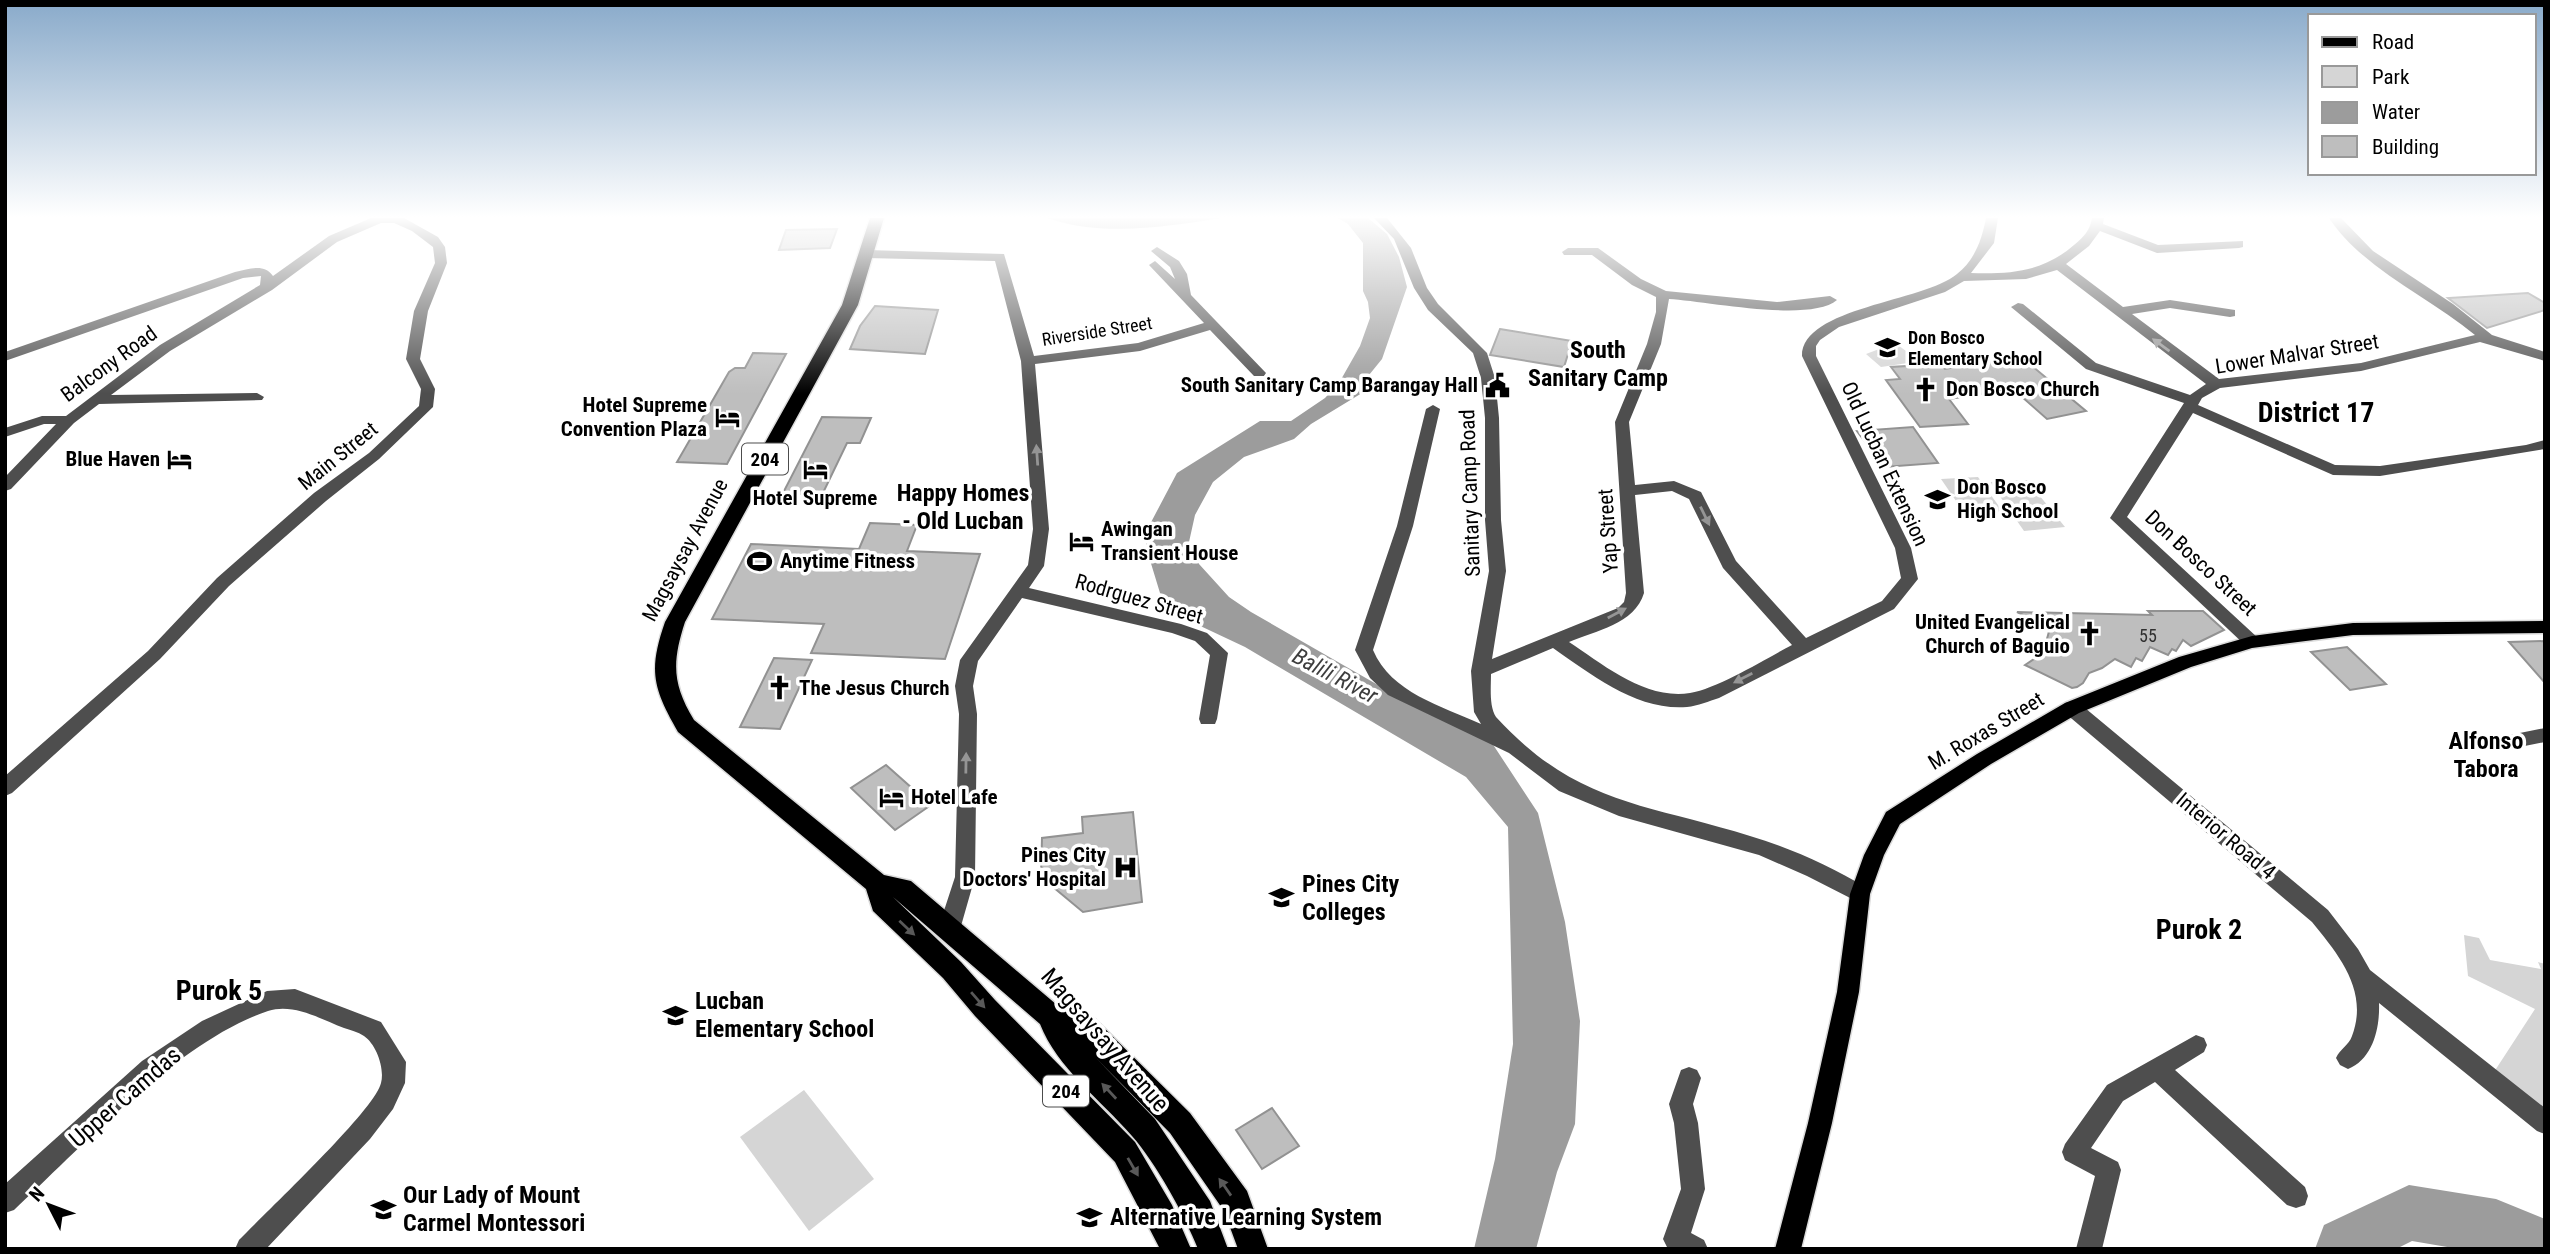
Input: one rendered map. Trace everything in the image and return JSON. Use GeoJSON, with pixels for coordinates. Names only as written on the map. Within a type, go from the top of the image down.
{"type":"FeatureCollection","features":[{"type":"Feature","properties":{"kind":"highway","name":"Magsaysay Avenue"},"geometry":{"type":"LineString","coordinates":[[859,277],[850,305],[675,622],[665,664],[669,697],[686,726],[878,884],[902,888],[950,926],[1054,1027],[1145,1129],[1199,1212],[1213,1249]]}},
{"type":"Feature","properties":{"kind":"highway","name":"Magsaysay Avenue"},"geometry":{"type":"LineString","coordinates":[[878,884],[882,904],[952,970],[985,1008],[1125,1152],[1161,1216],[1175,1249]]}},
{"type":"Feature","properties":{"kind":"highway","name":"204"},"geometry":{"type":"LineString","coordinates":[[1054,1027],[1077,1020],[1180,1124],[1236,1202],[1252,1249]]}},
{"type":"Feature","properties":{"kind":"main road","name":"M. Roxas Street"},"geometry":{"type":"LineString","coordinates":[[1788,1249],[1817,1135],[1848,992],[1860,894],[1874,855],[1893,818],[1984,759],[2072,708],[2173,667],[2252,642],[2353,629],[2545,627]]}},
{"type":"Feature","properties":{"kind":"street"},"geometry":{"type":"LineString","coordinates":[[5,357],[236,277]]}},
{"type":"Feature","properties":{"kind":"street"},"geometry":{"type":"LineString","coordinates":[[267,277],[267,287]]}},
{"type":"Feature","properties":{"kind":"street","name":"Main Street"},"geometry":{"type":"LineString","coordinates":[[267,287],[281,277]]}},
{"type":"Feature","properties":{"kind":"street","name":"Main Street"},"geometry":{"type":"LineString","coordinates":[[5,788],[154,654],[223,582],[309,506],[374,456],[426,407],[428,389],[413,359],[421,311],[435,277]]}},
{"type":"Feature","properties":{"kind":"street"},"geometry":{"type":"LineString","coordinates":[[950,926],[965,877],[968,714],[964,686],[969,660],[1035,566],[1041,529],[1028,361],[1005,277]]}},
{"type":"Feature","properties":{"kind":"street"},"geometry":{"type":"LineString","coordinates":[[1171,277],[1212,325],[1259,373]]}},
{"type":"Feature","properties":{"kind":"street","name":"Sanitary Camp Road"},"geometry":{"type":"LineString","coordinates":[[1417,277],[1426,299],[1476,348],[1484,360],[1490,408],[1493,522],[1498,575],[1480,671],[1484,714],[1517,750],[1542,771],[1611,808],[1735,839],[1773,853],[1860,894]]}},
{"type":"Feature","properties":{"kind":"street"},"geometry":{"type":"LineString","coordinates":[[1626,277],[1663,296],[1690,296],[1775,306],[1805,306],[1830,300]]}},
{"type":"Feature","properties":{"kind":"street"},"geometry":{"type":"LineString","coordinates":[[1962,277],[1996,277]]}},
{"type":"Feature","properties":{"kind":"street","name":"Old Lucban Extension"},"geometry":{"type":"LineString","coordinates":[[1555,640],[1635,690],[1657,697],[1686,700],[1713,693],[1888,605],[1910,579],[1903,548],[1809,356],[1809,346],[1815,337],[1834,324],[1940,289],[1962,277]]}},
{"type":"Feature","properties":{"kind":"street"},"geometry":{"type":"LineString","coordinates":[[2074,277],[2217,384]]}},
{"type":"Feature","properties":{"kind":"street"},"geometry":{"type":"LineString","coordinates":[[2404,277],[2486,337],[2545,357]]}},
{"type":"Feature","properties":{"kind":"street","name":"Balcony Road"},"geometry":{"type":"LineString","coordinates":[[5,433],[40,415],[69,420],[165,348],[267,287]]}},
{"type":"Feature","properties":{"kind":"street","name":"Yap Street"},"geometry":{"type":"LineString","coordinates":[[1480,671],[1624,612],[1632,604],[1635,593],[1622,422],[1658,332],[1664,310],[1663,296]]}},
{"type":"Feature","properties":{"kind":"street"},"geometry":{"type":"LineString","coordinates":[[2119,312],[2170,304],[2230,313]]}},
{"type":"Feature","properties":{"kind":"street"},"geometry":{"type":"LineString","coordinates":[[2018,307],[2091,366],[2190,404],[2333,470],[2379,471],[2528,449],[2545,444]]}},
{"type":"Feature","properties":{"kind":"street","name":"Riverside Street"},"geometry":{"type":"LineString","coordinates":[[1028,361],[1140,346],[1212,325]]}},
{"type":"Feature","properties":{"kind":"street","name":"Lower Malvar Street"},"geometry":{"type":"LineString","coordinates":[[2118,517],[2167,445],[2190,404],[2197,395],[2217,384],[2361,367],[2486,337]]}},
{"type":"Feature","properties":{"kind":"street"},"geometry":{"type":"LineString","coordinates":[[96,400],[257,397]]}},
{"type":"Feature","properties":{"kind":"street"},"geometry":{"type":"LineString","coordinates":[[1433,409],[1405,526],[1364,650],[1368,664],[1377,675],[1401,695],[1517,750]]}},
{"type":"Feature","properties":{"kind":"street"},"geometry":{"type":"LineString","coordinates":[[5,486],[69,420]]}},
{"type":"Feature","properties":{"kind":"street"},"geometry":{"type":"LineString","coordinates":[[1628,491],[1674,486],[1695,496],[1729,564],[1804,647]]}},
{"type":"Feature","properties":{"kind":"street","name":"Don Bosco Street"},"geometry":{"type":"LineString","coordinates":[[2118,517],[2252,642]]}},
{"type":"Feature","properties":{"kind":"street","name":"Rodrguez Street"},"geometry":{"type":"LineString","coordinates":[[1019,591],[1175,628],[1201,637],[1219,653],[1208,719]]}},
{"type":"Feature","properties":{"kind":"street","name":"Interior Road 4"},"geometry":{"type":"LineString","coordinates":[[2072,708],[2319,916],[2359,966],[2370,1014],[2359,1050],[2348,1058]]}},
{"type":"Feature","properties":{"kind":"street"},"geometry":{"type":"LineString","coordinates":[[2500,744],[2545,735]]}},
{"type":"Feature","properties":{"kind":"street","name":"Interior Road 4"},"geometry":{"type":"LineString","coordinates":[[2363,978],[2545,1123]]}},
{"type":"Feature","properties":{"kind":"street","name":"Upper Camdas"},"geometry":{"type":"LineString","coordinates":[[5,1201],[150,1069],[180,1048],[210,1028],[267,1001],[295,999],[373,1029],[394,1062],[393,1083],[385,1101],[361,1131],[248,1249]]}},
{"type":"Feature","properties":{"kind":"street"},"geometry":{"type":"LineString","coordinates":[[2089,1249],[2109,1170],[2074,1152],[2115,1093],[2196,1045]]}},
{"type":"Feature","properties":{"kind":"street"},"geometry":{"type":"LineString","coordinates":[[2157,1069],[2296,1196]]}},
{"type":"Feature","properties":{"kind":"street"},"geometry":{"type":"LineString","coordinates":[[1689,1078],[1681,1104],[1693,1189],[1676,1239],[1695,1249]]}},
{"type":"Feature","properties":{"kind":"green space"},"geometry":{"type":"Polygon","coordinates":[[[1895,343],[1921,361],[1881,367],[1866,354],[1895,343]]]}},
{"type":"Feature","properties":{"kind":"green space"},"geometry":{"type":"Polygon","coordinates":[[[1978,477],[2003,512],[1965,514],[1941,479],[1978,477]]]}},
{"type":"Feature","properties":{"kind":"green space"},"geometry":{"type":"Polygon","coordinates":[[[2027,480],[2065,527],[2024,531],[1990,482],[2027,480]]]}},
{"type":"Feature","properties":{"kind":"green space"},"geometry":{"type":"Polygon","coordinates":[[[2464,935],[2479,938],[2490,960],[2541,969],[2538,962],[2545,964],[2545,1113],[2494,1072],[2535,1009],[2468,976],[2464,935]]]}},
{"type":"Feature","properties":{"kind":"green space"},"geometry":{"type":"Polygon","coordinates":[[[804,1090],[874,1179],[809,1231],[740,1137],[804,1090]]]}},
{"type":"Feature","properties":{"kind":"water","name":"Balili River"},"geometry":{"type":"Polygon","coordinates":[[[1363,277],[1404,277],[1407,287],[1382,359],[1369,375],[1362,393],[1311,424],[1294,439],[1244,457],[1213,482],[1195,515],[1189,542],[1199,564],[1229,597],[1251,612],[1425,712],[1490,740],[1538,813],[1565,922],[1580,1021],[1575,1124],[1557,1172],[1536,1249],[1474,1249],[1495,1159],[1513,1044],[1508,827],[1466,777],[1245,647],[1177,615],[1160,593],[1146,547],[1148,528],[1177,473],[1260,421],[1291,421],[1325,398],[1339,383],[1360,346],[1370,318],[1363,291],[1363,277]]]}},
{"type":"Feature","properties":{"kind":"building"},"geometry":{"type":"Polygon","coordinates":[[[2528,293],[2545,303],[2545,310],[2487,328],[2448,298],[2528,293]]]}},
{"type":"Feature","properties":{"kind":"building"},"geometry":{"type":"Polygon","coordinates":[[[875,306],[938,310],[925,354],[850,349],[860,326],[875,306]]]}},
{"type":"Feature","properties":{"kind":"building"},"geometry":{"type":"Polygon","coordinates":[[[1500,329],[1572,341],[1564,367],[1490,355],[1500,329]]]}},
{"type":"Feature","properties":{"kind":"building","name":"Hotel Supreme Convention Plaza"},"geometry":{"type":"Polygon","coordinates":[[[753,353],[786,354],[727,464],[677,462],[729,372],[735,368],[745,368],[753,353]]]}},
{"type":"Feature","properties":{"kind":"building"},"geometry":{"type":"Polygon","coordinates":[[[2020,356],[2086,411],[2047,419],[2013,389],[1949,399],[1968,424],[1920,427],[1886,380],[1900,379],[1891,367],[1940,364],[1945,369],[2020,356]]]}},
{"type":"Feature","properties":{"kind":"building"},"geometry":{"type":"Polygon","coordinates":[[[822,417],[871,418],[860,443],[847,443],[822,495],[783,493],[822,417]]]}},
{"type":"Feature","properties":{"kind":"building"},"geometry":{"type":"Polygon","coordinates":[[[1913,427],[1938,463],[1884,467],[1857,431],[1913,427]]]}},
{"type":"Feature","properties":{"kind":"building"},"geometry":{"type":"Polygon","coordinates":[[[870,523],[917,525],[907,551],[980,554],[945,659],[811,653],[824,624],[712,619],[751,544],[859,549],[870,523]]]}},
{"type":"Feature","properties":{"kind":"building"},"geometry":{"type":"Polygon","coordinates":[[[2148,611],[2203,611],[2224,630],[2191,646],[2183,640],[2176,651],[2172,649],[2168,655],[2150,647],[2142,661],[2136,658],[2131,667],[2115,659],[2089,673],[2083,683],[2072,688],[2025,665],[2043,653],[2050,628],[2017,612],[2152,615],[2148,611]]]}},
{"type":"Feature","properties":{"kind":"building"},"geometry":{"type":"Polygon","coordinates":[[[2545,641],[2545,683],[2509,642],[2545,641]]]}},
{"type":"Feature","properties":{"kind":"building"},"geometry":{"type":"Polygon","coordinates":[[[2347,647],[2386,684],[2350,690],[2311,652],[2347,647]]]}},
{"type":"Feature","properties":{"kind":"building","name":"The Jesus Church"},"geometry":{"type":"Polygon","coordinates":[[[774,658],[812,660],[780,729],[740,727],[774,658]]]}},
{"type":"Feature","properties":{"kind":"building","name":"Hotel Lafe"},"geometry":{"type":"Polygon","coordinates":[[[886,765],[931,805],[895,830],[851,788],[886,765]]]}},
{"type":"Feature","properties":{"kind":"building"},"geometry":{"type":"Polygon","coordinates":[[[1133,812],[1142,902],[1083,912],[1041,877],[1042,838],[1083,833],[1082,817],[1133,812]]]}},
{"type":"Feature","properties":{"kind":"building"},"geometry":{"type":"Polygon","coordinates":[[[1272,1108],[1299,1146],[1262,1169],[1236,1130],[1272,1108]]]}},
{"type":"Feature","properties":{"kind":"waterway"},"geometry":{"type":"LineString","coordinates":[[2343,1249],[2344,1245],[2409,1213],[2496,1227],[2545,1247]]}},
{"type":"Feature","properties":{"kind":"place","name":"Don Bosco Elementary School"},"geometry":{"type":"Point","coordinates":[1888,347]}},
{"type":"Feature","properties":{"kind":"place","name":"South Sanitary Camp Barangay Hall"},"geometry":{"type":"Point","coordinates":[1498,385]}},
{"type":"Feature","properties":{"kind":"place","name":"Don Bosco Church"},"geometry":{"type":"Point","coordinates":[1926,389]}},
{"type":"Feature","properties":{"kind":"place","name":"Hotel Supreme Convention Plaza"},"geometry":{"type":"Point","coordinates":[727,417]}},
{"type":"Feature","properties":{"kind":"place","name":"Blue Haven"},"geometry":{"type":"Point","coordinates":[180,459]}},
{"type":"Feature","properties":{"kind":"place","name":"Hotel Supreme"},"geometry":{"type":"Point","coordinates":[815,469]}},
{"type":"Feature","properties":{"kind":"place","name":"Don Bosco High School"},"geometry":{"type":"Point","coordinates":[1937,499]}},
{"type":"Feature","properties":{"kind":"place","name":"Awingan Transient House"},"geometry":{"type":"Point","coordinates":[1081,541]}},
{"type":"Feature","properties":{"kind":"place","name":"Anytime Fitness"},"geometry":{"type":"Point","coordinates":[760,561]}},
{"type":"Feature","properties":{"kind":"place","name":"United Evangelical Church of Baguio"},"geometry":{"type":"Point","coordinates":[2090,634]}},
{"type":"Feature","properties":{"kind":"place","name":"The Jesus Church"},"geometry":{"type":"Point","coordinates":[779,688]}},
{"type":"Feature","properties":{"kind":"place","name":"Hotel Lafe"},"geometry":{"type":"Point","coordinates":[891,797]}},
{"type":"Feature","properties":{"kind":"place","name":"Pines City Doctors' Hospital"},"geometry":{"type":"Point","coordinates":[1126,867]}},
{"type":"Feature","properties":{"kind":"place","name":"Pines City Colleges"},"geometry":{"type":"Point","coordinates":[1282,898]}},
{"type":"Feature","properties":{"kind":"place","name":"Lucban Elementary School"},"geometry":{"type":"Point","coordinates":[675,1015]}},
{"type":"Feature","properties":{"kind":"place","name":"Our Lady of Mount Carmel Montessori"},"geometry":{"type":"Point","coordinates":[383,1209]}},
{"type":"Feature","properties":{"kind":"place","name":"Alternative Learning System"},"geometry":{"type":"Point","coordinates":[1090,1217]}},
{"type":"Feature","properties":{"kind":"district","name":"South Sanitary Camp"},"geometry":{"type":"Point","coordinates":[1598,364]}},
{"type":"Feature","properties":{"kind":"district","name":"District 17"},"geometry":{"type":"Point","coordinates":[2316,412]}},
{"type":"Feature","properties":{"kind":"district","name":"Happy Homes - Old Lucban"},"geometry":{"type":"Point","coordinates":[963,507]}},
{"type":"Feature","properties":{"kind":"district","name":"Alfonso Tabora"},"geometry":{"type":"Point","coordinates":[2486,755]}},
{"type":"Feature","properties":{"kind":"district","name":"Purok 2"},"geometry":{"type":"Point","coordinates":[2199,929]}},
{"type":"Feature","properties":{"kind":"district","name":"Purok 5"},"geometry":{"type":"Point","coordinates":[219,990]}}]}
